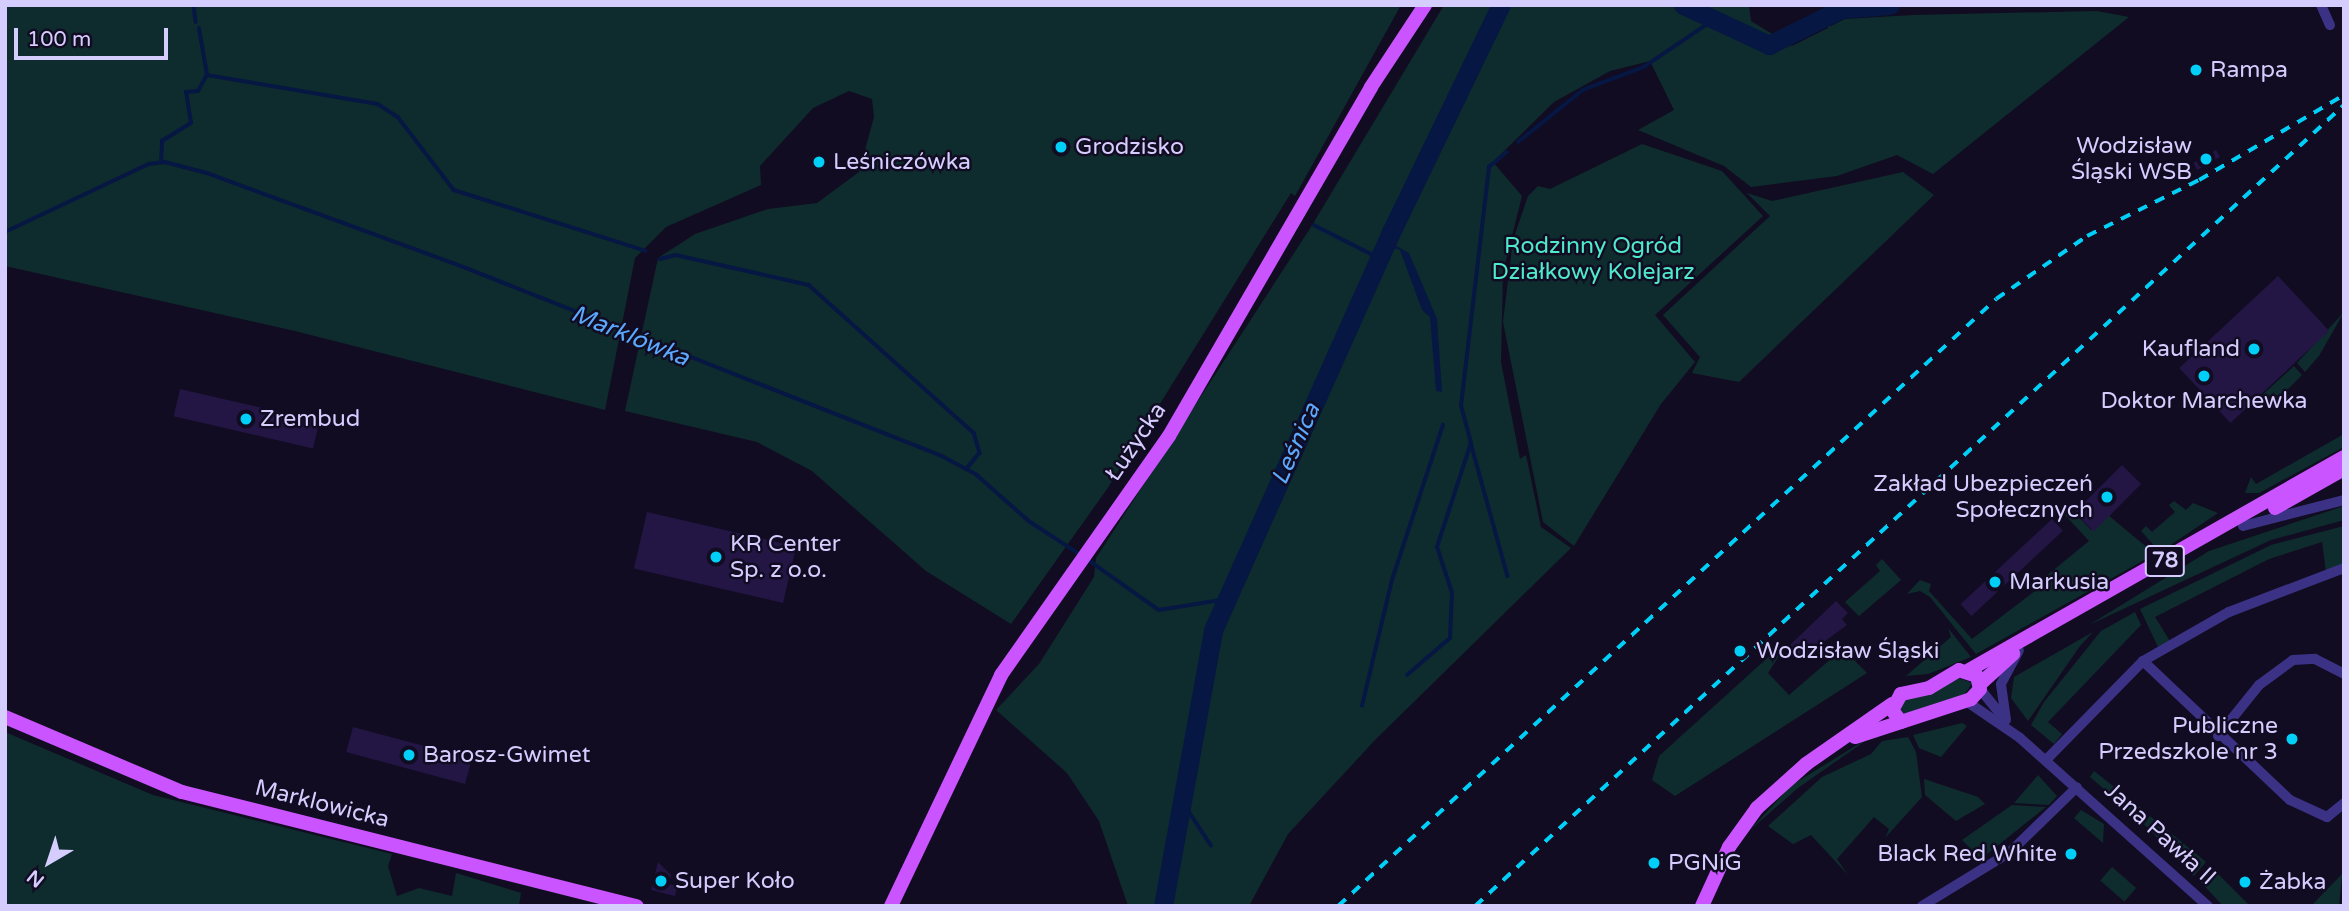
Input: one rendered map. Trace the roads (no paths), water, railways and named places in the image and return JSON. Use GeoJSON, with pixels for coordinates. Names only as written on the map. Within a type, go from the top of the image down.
{"type":"FeatureCollection","features":[{"type":"Feature","properties":{"kind":"main road","name":"Łużycka"},"geometry":{"type":"LineString","coordinates":[[891,906],[1001,675],[1169,436],[1385,63],[1425,5]]}},
{"type":"Feature","properties":{"kind":"main road","name":"78"},"geometry":{"type":"LineString","coordinates":[[1702,906],[1729,847],[1757,808],[1805,764],[1844,741],[1901,694],[1969,670],[2344,457]]}},
{"type":"Feature","properties":{"kind":"main road","name":"78"},"geometry":{"type":"LineString","coordinates":[[1844,741],[1966,701],[2019,650],[2344,469]]}},
{"type":"Feature","properties":{"kind":"main road"},"geometry":{"type":"LineString","coordinates":[[1969,670],[1980,687]]}},
{"type":"Feature","properties":{"kind":"main road"},"geometry":{"type":"LineString","coordinates":[[1892,704],[1901,722]]}},
{"type":"Feature","properties":{"kind":"main road","name":"Marklowicka"},"geometry":{"type":"LineString","coordinates":[[5,716],[182,792],[637,906]]}},
{"type":"Feature","properties":{"kind":"street"},"geometry":{"type":"LineString","coordinates":[[2320,5],[2330,25]]}},
{"type":"Feature","properties":{"kind":"street"},"geometry":{"type":"LineString","coordinates":[[2243,526],[2344,500]]}},
{"type":"Feature","properties":{"kind":"street"},"geometry":{"type":"LineString","coordinates":[[2046,760],[2143,661],[2230,612],[2344,568]]}},
{"type":"Feature","properties":{"kind":"street"},"geometry":{"type":"LineString","coordinates":[[2006,720],[2001,684],[2019,650]]}},
{"type":"Feature","properties":{"kind":"street"},"geometry":{"type":"LineString","coordinates":[[2218,736],[2259,685],[2293,660],[2315,659],[2344,674]]}},
{"type":"Feature","properties":{"kind":"street"},"geometry":{"type":"LineString","coordinates":[[2143,661],[2218,736],[2290,800],[2327,817],[2344,803]]}},
{"type":"Feature","properties":{"kind":"street","name":"Jana Pawła II"},"geometry":{"type":"LineString","coordinates":[[1980,687],[2020,738]]}},
{"type":"Feature","properties":{"kind":"street","name":"Jana Pawła II"},"geometry":{"type":"LineString","coordinates":[[1966,701],[2020,738],[2046,760],[2208,906]]}},
{"type":"Feature","properties":{"kind":"street"},"geometry":{"type":"LineString","coordinates":[[1922,906],[2010,852],[2077,787]]}},
{"type":"Feature","properties":{"kind":"water"},"geometry":{"type":"Polygon","coordinates":[[[1387,241],[1409,253],[1437,319],[1442,392],[1436,391],[1430,317],[1422,310],[1400,250],[1385,245],[1387,241]]]}},
{"type":"Feature","properties":{"kind":"waterway"},"geometry":{"type":"LineString","coordinates":[[194,5],[196,22]]}},
{"type":"Feature","properties":{"kind":"waterway","name":"Leśnica"},"geometry":{"type":"LineString","coordinates":[[1163,906],[1213,630],[1392,230],[1501,5]]}},
{"type":"Feature","properties":{"kind":"waterway","name":"Leśnica"},"geometry":{"type":"LineString","coordinates":[[1683,5],[1769,45],[1841,9],[1890,5]]}},
{"type":"Feature","properties":{"kind":"waterway"},"geometry":{"type":"LineString","coordinates":[[1518,142],[1583,90],[1644,67],[1712,21]]}},
{"type":"Feature","properties":{"kind":"waterway"},"geometry":{"type":"LineString","coordinates":[[161,163],[162,141],[191,123],[186,92],[198,91],[207,75],[199,29]]}},
{"type":"Feature","properties":{"kind":"waterway"},"geometry":{"type":"LineString","coordinates":[[207,75],[378,104],[398,117],[454,190],[646,251]]}},
{"type":"Feature","properties":{"kind":"waterway"},"geometry":{"type":"LineString","coordinates":[[1407,675],[1450,638],[1452,593],[1437,547],[1471,443],[1461,406],[1489,167],[1507,152]]}},
{"type":"Feature","properties":{"kind":"waterway","name":"Marklówka"},"geometry":{"type":"LineString","coordinates":[[5,232],[149,164],[165,162],[207,173],[466,268],[942,456],[977,475],[1029,521],[1081,555]]}},
{"type":"Feature","properties":{"kind":"waterway"},"geometry":{"type":"LineString","coordinates":[[1314,225],[1379,258]]}},
{"type":"Feature","properties":{"kind":"waterway"},"geometry":{"type":"LineString","coordinates":[[660,259],[676,255],[809,285],[974,433],[980,453],[967,469]]}},
{"type":"Feature","properties":{"kind":"waterway"},"geometry":{"type":"LineString","coordinates":[[1362,706],[1392,580],[1443,425]]}},
{"type":"Feature","properties":{"kind":"waterway"},"geometry":{"type":"LineString","coordinates":[[1471,443],[1508,576]]}},
{"type":"Feature","properties":{"kind":"waterway","name":"Marklówka"},"geometry":{"type":"LineString","coordinates":[[1087,559],[1159,610],[1228,599]]}},
{"type":"Feature","properties":{"kind":"waterway"},"geometry":{"type":"LineString","coordinates":[[1182,801],[1211,845]]}},
{"type":"Feature","properties":{"kind":"railway"},"geometry":{"type":"LineString","coordinates":[[1338,906],[1996,299],[2087,236],[2199,180],[2344,95]]}},
{"type":"Feature","properties":{"kind":"railway"},"geometry":{"type":"LineString","coordinates":[[1475,906],[2344,105]]}},
{"type":"Feature","properties":{"kind":"place","name":"Rampa"},"geometry":{"type":"Point","coordinates":[2196,70]}},
{"type":"Feature","properties":{"kind":"place","name":"Grodzisko"},"geometry":{"type":"Point","coordinates":[1061,147]}},
{"type":"Feature","properties":{"kind":"place","name":"Wodzisław Śląski WSB"},"geometry":{"type":"Point","coordinates":[2206,159]}},
{"type":"Feature","properties":{"kind":"place","name":"Leśniczówka"},"geometry":{"type":"Point","coordinates":[819,162]}},
{"type":"Feature","properties":{"kind":"place","name":"Kaufland"},"geometry":{"type":"Point","coordinates":[2254,349]}},
{"type":"Feature","properties":{"kind":"place","name":"Doktor Marchewka"},"geometry":{"type":"Point","coordinates":[2204,376]}},
{"type":"Feature","properties":{"kind":"place","name":"Zrembud"},"geometry":{"type":"Point","coordinates":[246,419]}},
{"type":"Feature","properties":{"kind":"place","name":"Zakład Ubezpieczeń Społecznych"},"geometry":{"type":"Point","coordinates":[2107,497]}},
{"type":"Feature","properties":{"kind":"place","name":"KR Center Sp. z o.o."},"geometry":{"type":"Point","coordinates":[716,557]}},
{"type":"Feature","properties":{"kind":"place","name":"Markusia"},"geometry":{"type":"Point","coordinates":[1995,582]}},
{"type":"Feature","properties":{"kind":"place","name":"Wodzisław Śląski"},"geometry":{"type":"Point","coordinates":[1740,651]}},
{"type":"Feature","properties":{"kind":"place","name":"Publiczne Przedszkole nr 3"},"geometry":{"type":"Point","coordinates":[2292,739]}},
{"type":"Feature","properties":{"kind":"place","name":"Barosz-Gwimet"},"geometry":{"type":"Point","coordinates":[409,755]}},
{"type":"Feature","properties":{"kind":"place","name":"Black Red White"},"geometry":{"type":"Point","coordinates":[2071,854]}},
{"type":"Feature","properties":{"kind":"place","name":"PGNiG"},"geometry":{"type":"Point","coordinates":[1654,863]}},
{"type":"Feature","properties":{"kind":"place","name":"Super Koło"},"geometry":{"type":"Point","coordinates":[661,881]}},
{"type":"Feature","properties":{"kind":"place","name":"Żabka"},"geometry":{"type":"Point","coordinates":[2245,882]}},
{"type":"Feature","properties":{"kind":"park label","name":"Rodzinny Ogród Działkowy Kolejarz"},"geometry":{"type":"Point","coordinates":[1593,259]}}]}
